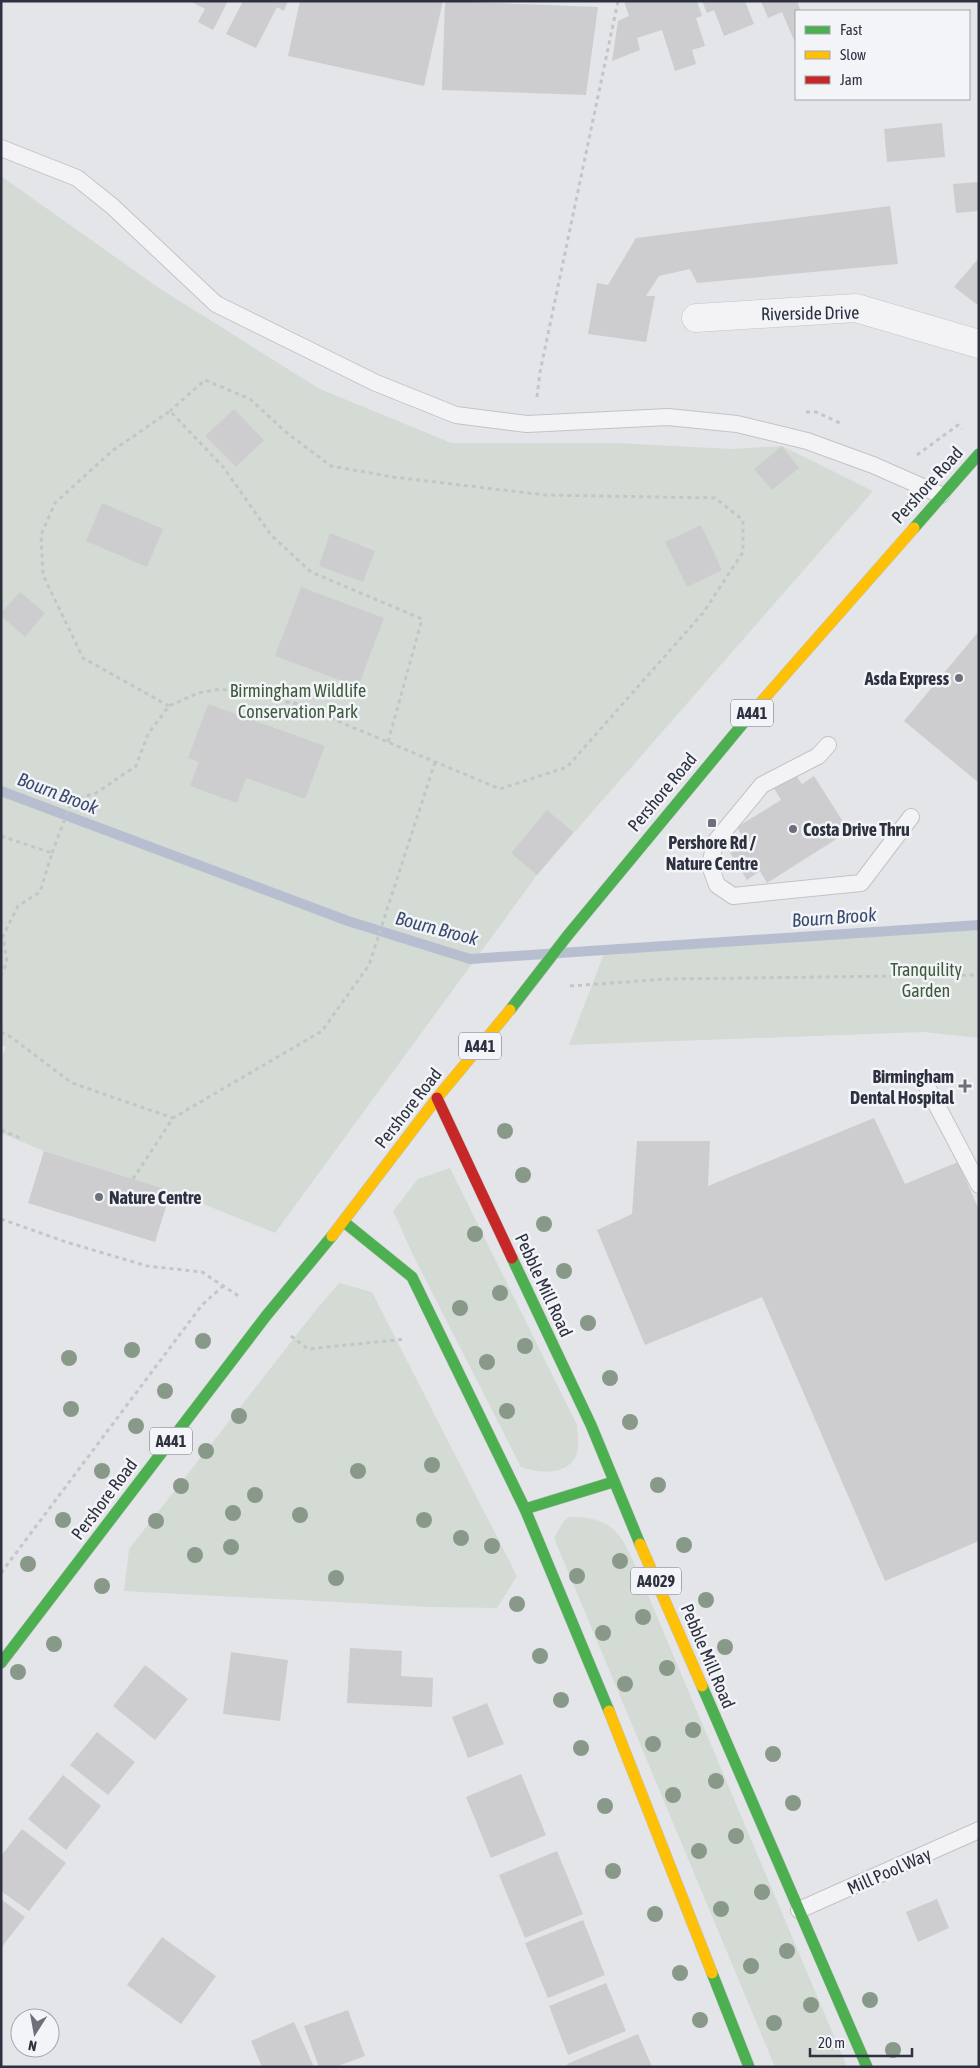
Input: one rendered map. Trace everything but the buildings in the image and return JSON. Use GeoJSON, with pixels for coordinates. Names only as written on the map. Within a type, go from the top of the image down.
{"type":"FeatureCollection","features":[{"type":"Feature","properties":{"kind":"main road","name":"Pershore Road"},"geometry":{"type":"LineString","coordinates":[[1,1663],[266,1316],[344,1222],[437,1098],[523,994],[568,935],[768,693],[979,454]]}},
{"type":"Feature","properties":{"kind":"main road","name":"Pebble Mill Road"},"geometry":{"type":"LineString","coordinates":[[437,1098],[591,1426],[613,1482],[867,2067]]}},
{"type":"Feature","properties":{"kind":"main road"},"geometry":{"type":"LineString","coordinates":[[344,1222],[412,1277],[525,1510],[614,1726],[750,2067]]}},
{"type":"Feature","properties":{"kind":"main road"},"geometry":{"type":"LineString","coordinates":[[525,1510],[613,1482]]}},
{"type":"Feature","properties":{"kind":"street","name":"Riverside Drive"},"geometry":{"type":"LineString","coordinates":[[696,318],[856,308],[979,344]]}},
{"type":"Feature","properties":{"kind":"lane"},"geometry":{"type":"LineString","coordinates":[[3,149],[77,178],[112,206],[216,304],[376,383],[456,415],[527,424],[668,417],[737,424],[806,441],[873,465],[941,496]]}},
{"type":"Feature","properties":{"kind":"lane"},"geometry":{"type":"LineString","coordinates":[[828,745],[818,756],[762,785],[715,842],[710,866],[717,885],[733,896],[861,884],[911,817]]}},
{"type":"Feature","properties":{"kind":"lane"},"geometry":{"type":"LineString","coordinates":[[924,1081],[979,1185]]}},
{"type":"Feature","properties":{"kind":"lane","name":"Mill Pool Way"},"geometry":{"type":"LineString","coordinates":[[799,1910],[979,1830]]}},
{"type":"Feature","properties":{"kind":"path"},"geometry":{"type":"LineString","coordinates":[[540,372],[573,207],[618,1]]}},
{"type":"Feature","properties":{"kind":"path"},"geometry":{"type":"LineString","coordinates":[[1,974],[7,963],[3,936],[18,906],[40,892],[72,800],[96,793],[136,766],[148,734],[169,706],[198,693],[221,689],[297,704],[500,790],[567,767],[703,613],[743,552],[743,520],[714,498],[545,494],[392,476],[331,466],[287,433],[250,399],[205,380],[170,410],[112,451],[55,503],[41,535],[43,575],[83,658],[169,706]]}},
{"type":"Feature","properties":{"kind":"path"},"geometry":{"type":"LineString","coordinates":[[170,410],[224,468],[270,535],[310,572],[422,620],[388,742]]}},
{"type":"Feature","properties":{"kind":"path"},"geometry":{"type":"LineString","coordinates":[[133,1179],[173,1118],[322,1031],[369,965],[435,762]]}},
{"type":"Feature","properties":{"kind":"path"},"geometry":{"type":"LineString","coordinates":[[1,836],[52,854]]}},
{"type":"Feature","properties":{"kind":"path"},"geometry":{"type":"LineString","coordinates":[[567,986],[666,979],[979,976]]}},
{"type":"Feature","properties":{"kind":"path"},"geometry":{"type":"LineString","coordinates":[[1,1032],[11,1037],[72,1083],[173,1118]]}},
{"type":"Feature","properties":{"kind":"path"},"geometry":{"type":"LineString","coordinates":[[1,1130],[20,1138]]}},
{"type":"Feature","properties":{"kind":"path"},"geometry":{"type":"LineString","coordinates":[[1,1218],[66,1242],[147,1266],[202,1272],[224,1285],[266,1316]]}},
{"type":"Feature","properties":{"kind":"path"},"geometry":{"type":"LineString","coordinates":[[1,1572],[202,1306],[224,1285]]}},
{"type":"Feature","properties":{"kind":"path"},"geometry":{"type":"LineString","coordinates":[[308,1350],[412,1338]]}},
{"type":"Feature","properties":{"kind":"green space","name":"Birmingham Wildlife Conservation Park"},"geometry":{"type":"Polygon","coordinates":[[[1,176],[159,288],[318,388],[451,443],[617,443],[732,449],[782,446],[873,491],[537,875],[275,1233],[171,1191],[44,1151],[1,1133],[1,1059],[6,1047],[1,1045],[1,176]]]}},
{"type":"Feature","properties":{"kind":"green space","name":"Tranquility Garden"},"geometry":{"type":"Polygon","coordinates":[[[979,924],[979,1038],[923,1032],[569,1045],[606,948],[979,924]]]}},
{"type":"Feature","properties":{"kind":"green space"},"geometry":{"type":"Polygon","coordinates":[[[450,1168],[577,1425],[578,1449],[575,1458],[570,1464],[555,1471],[538,1471],[521,1467],[413,1255],[393,1211],[418,1179],[450,1168]]]}},
{"type":"Feature","properties":{"kind":"green space"},"geometry":{"type":"Polygon","coordinates":[[[339,1283],[372,1292],[517,1576],[497,1608],[430,1607],[124,1591],[129,1549],[339,1283]]]}},
{"type":"Feature","properties":{"kind":"green space"},"geometry":{"type":"Polygon","coordinates":[[[569,1517],[599,1521],[610,1527],[618,1534],[630,1554],[847,2067],[775,2067],[554,1538],[563,1522],[569,1517]]]}},
{"type":"Feature","properties":{"kind":"waterway","name":"Bourn Brook"},"geometry":{"type":"LineString","coordinates":[[1,791],[348,921],[470,959],[979,925]]}},
{"type":"Feature","properties":{"kind":"traffic: fast"},"geometry":{"type":"LineString","coordinates":[[914,528],[979,454]]}},
{"type":"Feature","properties":{"kind":"traffic: fast"},"geometry":{"type":"LineString","coordinates":[[510,1010],[568,935],[755,709]]}},
{"type":"Feature","properties":{"kind":"traffic: fast"},"geometry":{"type":"LineString","coordinates":[[344,1222],[412,1277],[525,1509],[609,1711]]}},
{"type":"Feature","properties":{"kind":"traffic: fast"},"geometry":{"type":"LineString","coordinates":[[1,1663],[266,1316],[332,1236]]}},
{"type":"Feature","properties":{"kind":"traffic: fast"},"geometry":{"type":"LineString","coordinates":[[512,1258],[591,1425],[640,1544]]}},
{"type":"Feature","properties":{"kind":"traffic: fast"},"geometry":{"type":"LineString","coordinates":[[525,1509],[613,1482]]}},
{"type":"Feature","properties":{"kind":"traffic: fast"},"geometry":{"type":"LineString","coordinates":[[702,1686],[867,2067]]}},
{"type":"Feature","properties":{"kind":"traffic: fast"},"geometry":{"type":"LineString","coordinates":[[712,1973],[749,2067]]}},
{"type":"Feature","properties":{"kind":"traffic: slow"},"geometry":{"type":"LineString","coordinates":[[755,709],[914,528]]}},
{"type":"Feature","properties":{"kind":"traffic: slow"},"geometry":{"type":"LineString","coordinates":[[332,1236],[437,1098],[510,1010]]}},
{"type":"Feature","properties":{"kind":"traffic: slow"},"geometry":{"type":"LineString","coordinates":[[640,1544],[702,1686]]}},
{"type":"Feature","properties":{"kind":"traffic: slow"},"geometry":{"type":"LineString","coordinates":[[609,1711],[712,1973]]}},
{"type":"Feature","properties":{"kind":"traffic: jam"},"geometry":{"type":"LineString","coordinates":[[437,1098],[512,1258]]}},
{"type":"Feature","properties":{"kind":"place","name":"Asda Express"},"geometry":{"type":"Point","coordinates":[959,678]}},
{"type":"Feature","properties":{"kind":"place","name":"Pershore Rd / Nature Centre"},"geometry":{"type":"Point","coordinates":[712,823]}},
{"type":"Feature","properties":{"kind":"place","name":"Costa Drive Thru"},"geometry":{"type":"Point","coordinates":[793,829]}},
{"type":"Feature","properties":{"kind":"place","name":"Birmingham Dental Hospital"},"geometry":{"type":"Point","coordinates":[965,1086]}},
{"type":"Feature","properties":{"kind":"place","name":"Nature Centre"},"geometry":{"type":"Point","coordinates":[99,1197]}}]}
